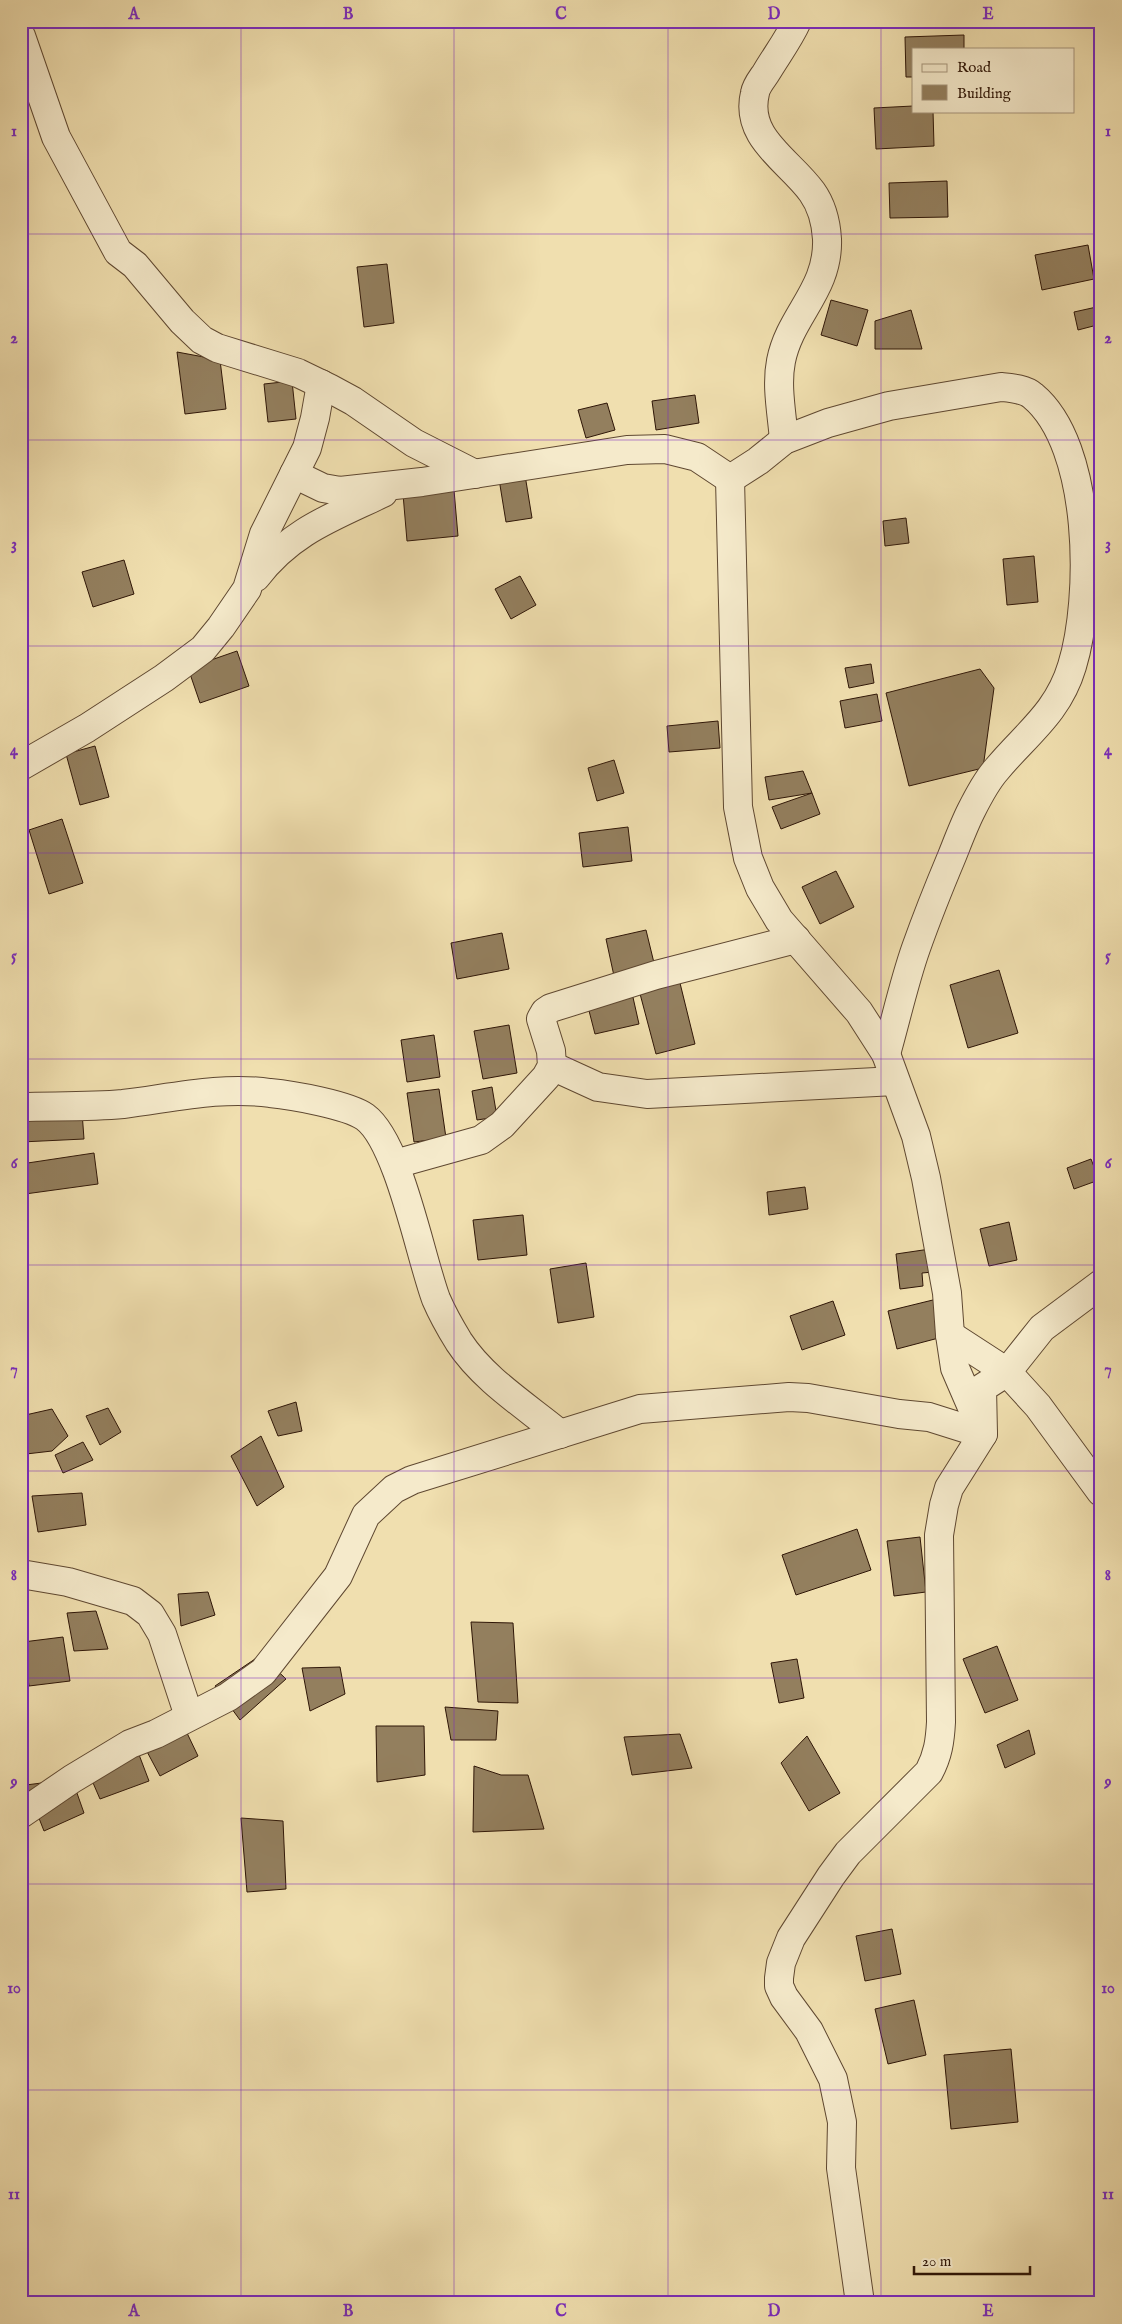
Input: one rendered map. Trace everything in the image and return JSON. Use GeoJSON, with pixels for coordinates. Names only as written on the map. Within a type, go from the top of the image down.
{"type":"FeatureCollection","features":[{"type":"Feature","properties":{"kind":"street"},"geometry":{"type":"LineString","coordinates":[[784,440],[779,384],[781,360],[792,331],[822,278],[827,257],[827,238],[824,214],[813,193],[763,137],[755,124],[752,110],[755,90],[797,21]]}},
{"type":"Feature","properties":{"kind":"street"},"geometry":{"type":"LineString","coordinates":[[21,36],[56,137],[118,252],[135,265],[182,321],[202,340],[217,348],[298,373],[321,384],[353,401],[414,443],[474,474]]}},
{"type":"Feature","properties":{"kind":"street"},"geometry":{"type":"LineString","coordinates":[[247,589],[264,534],[307,448],[321,384]]}},
{"type":"Feature","properties":{"kind":"street"},"geometry":{"type":"LineString","coordinates":[[730,479],[758,461],[784,440],[828,423],[889,406],[1001,387],[1016,389],[1032,395],[1046,410],[1060,432],[1075,471],[1081,517],[1093,578],[1072,667],[1061,695],[1032,733],[996,770],[971,812],[915,950],[886,1054]]}},
{"type":"Feature","properties":{"kind":"street"},"geometry":{"type":"LineString","coordinates":[[294,474],[323,488],[340,491],[400,485],[627,450],[665,449],[697,457],[730,479]]}},
{"type":"Feature","properties":{"kind":"street"},"geometry":{"type":"LineString","coordinates":[[730,479],[738,807],[748,858],[760,888],[779,920],[859,1012],[886,1054],[916,1136],[926,1178],[947,1293],[955,1368],[983,1434]]}},
{"type":"Feature","properties":{"kind":"street"},"geometry":{"type":"LineString","coordinates":[[21,766],[87,728],[164,678],[203,648],[280,549],[308,529],[400,485]]}},
{"type":"Feature","properties":{"kind":"street"},"geometry":{"type":"LineString","coordinates":[[394,1164],[481,1140],[491,1135],[502,1125],[546,1077],[552,1066],[552,1051],[541,1019],[545,1012],[551,1008],[656,975],[796,938]]}},
{"type":"Feature","properties":{"kind":"street"},"geometry":{"type":"LineString","coordinates":[[552,1066],[598,1087],[647,1094],[896,1081]]}},
{"type":"Feature","properties":{"kind":"street"},"geometry":{"type":"LineString","coordinates":[[21,1107],[122,1104],[223,1091],[268,1092],[298,1097],[348,1110],[365,1117],[380,1134],[394,1164],[437,1300],[460,1342],[480,1368],[560,1434]]}},
{"type":"Feature","properties":{"kind":"street"},"geometry":{"type":"LineString","coordinates":[[860,2303],[841,2168],[842,2122],[833,2079],[809,2031],[784,1997],[779,1986],[778,1978],[781,1963],[791,1938],[848,1853],[929,1772],[935,1760],[940,1742],[939,1535],[949,1488],[983,1434],[982,1388],[1007,1372],[1042,1328],[1101,1284]]}},
{"type":"Feature","properties":{"kind":"street"},"geometry":{"type":"LineString","coordinates":[[950,1335],[1007,1372],[1038,1406],[1101,1492]]}},
{"type":"Feature","properties":{"kind":"street"},"geometry":{"type":"LineString","coordinates":[[21,1814],[72,1779],[130,1744],[156,1734],[228,1697],[263,1672],[338,1576],[366,1515],[394,1489],[412,1480],[640,1409],[789,1397],[808,1398],[900,1414],[929,1417],[983,1434]]}},
{"type":"Feature","properties":{"kind":"street"},"geometry":{"type":"LineString","coordinates":[[21,1574],[68,1582],[133,1601],[150,1614],[162,1634],[189,1716]]}},
{"type":"Feature","properties":{"kind":"building"},"geometry":{"type":"Polygon","coordinates":[[[964,35],[964,48],[912,48],[912,77],[906,77],[905,37],[964,35]]]}},
{"type":"Feature","properties":{"kind":"building"},"geometry":{"type":"Polygon","coordinates":[[[912,106],[912,112],[933,112],[934,146],[876,149],[874,108],[912,106]]]}},
{"type":"Feature","properties":{"kind":"building"},"geometry":{"type":"Polygon","coordinates":[[[947,181],[948,217],[890,218],[889,183],[947,181]]]}},
{"type":"Feature","properties":{"kind":"building"},"geometry":{"type":"Polygon","coordinates":[[[1088,245],[1094,279],[1042,290],[1035,255],[1088,245]]]}},
{"type":"Feature","properties":{"kind":"building"},"geometry":{"type":"Polygon","coordinates":[[[387,264],[394,323],[364,327],[357,267],[387,264]]]}},
{"type":"Feature","properties":{"kind":"building"},"geometry":{"type":"Polygon","coordinates":[[[831,300],[868,310],[857,346],[821,335],[831,300]]]}},
{"type":"Feature","properties":{"kind":"building"},"geometry":{"type":"Polygon","coordinates":[[[1101,306],[1101,324],[1078,330],[1074,312],[1101,306]]]}},
{"type":"Feature","properties":{"kind":"building"},"geometry":{"type":"Polygon","coordinates":[[[911,310],[922,349],[875,349],[875,321],[911,310]]]}},
{"type":"Feature","properties":{"kind":"building"},"geometry":{"type":"Polygon","coordinates":[[[177,352],[220,360],[226,409],[185,414],[177,352]]]}},
{"type":"Feature","properties":{"kind":"building"},"geometry":{"type":"Polygon","coordinates":[[[292,381],[296,419],[268,422],[264,384],[292,381]]]}},
{"type":"Feature","properties":{"kind":"building"},"geometry":{"type":"Polygon","coordinates":[[[695,395],[699,423],[656,430],[652,401],[695,395]]]}},
{"type":"Feature","properties":{"kind":"building"},"geometry":{"type":"Polygon","coordinates":[[[607,403],[615,430],[586,438],[578,410],[607,403]]]}},
{"type":"Feature","properties":{"kind":"building"},"geometry":{"type":"Polygon","coordinates":[[[525,475],[532,518],[506,522],[499,479],[525,475]]]}},
{"type":"Feature","properties":{"kind":"building"},"geometry":{"type":"Polygon","coordinates":[[[454,490],[458,536],[407,541],[403,494],[454,490]]]}},
{"type":"Feature","properties":{"kind":"building"},"geometry":{"type":"Polygon","coordinates":[[[906,518],[909,543],[885,546],[883,521],[906,518]]]}},
{"type":"Feature","properties":{"kind":"building"},"geometry":{"type":"Polygon","coordinates":[[[1034,556],[1038,602],[1007,605],[1003,559],[1034,556]]]}},
{"type":"Feature","properties":{"kind":"building"},"geometry":{"type":"Polygon","coordinates":[[[124,560],[134,594],[93,607],[82,572],[124,560]]]}},
{"type":"Feature","properties":{"kind":"building"},"geometry":{"type":"Polygon","coordinates":[[[520,576],[536,605],[511,619],[495,589],[520,576]]]}},
{"type":"Feature","properties":{"kind":"building"},"geometry":{"type":"Polygon","coordinates":[[[237,651],[249,686],[200,703],[188,668],[237,651]]]}},
{"type":"Feature","properties":{"kind":"building"},"geometry":{"type":"Polygon","coordinates":[[[871,664],[874,683],[849,688],[845,668],[871,664]]]}},
{"type":"Feature","properties":{"kind":"building"},"geometry":{"type":"Polygon","coordinates":[[[980,669],[994,688],[983,768],[909,786],[886,693],[980,669]]]}},
{"type":"Feature","properties":{"kind":"building"},"geometry":{"type":"Polygon","coordinates":[[[877,694],[882,721],[845,728],[840,701],[877,694]]]}},
{"type":"Feature","properties":{"kind":"building"},"geometry":{"type":"Polygon","coordinates":[[[718,721],[720,748],[669,752],[667,726],[718,721]]]}},
{"type":"Feature","properties":{"kind":"building"},"geometry":{"type":"Polygon","coordinates":[[[95,746],[109,797],[80,805],[66,754],[95,746]]]}},
{"type":"Feature","properties":{"kind":"building"},"geometry":{"type":"Polygon","coordinates":[[[614,760],[624,793],[597,801],[588,768],[614,760]]]}},
{"type":"Feature","properties":{"kind":"building"},"geometry":{"type":"Polygon","coordinates":[[[803,771],[812,793],[769,800],[765,777],[803,771]]]}},
{"type":"Feature","properties":{"kind":"building"},"geometry":{"type":"Polygon","coordinates":[[[812,793],[820,814],[781,829],[772,807],[812,793]]]}},
{"type":"Feature","properties":{"kind":"building"},"geometry":{"type":"Polygon","coordinates":[[[62,819],[83,883],[49,894],[29,830],[62,819]]]}},
{"type":"Feature","properties":{"kind":"building"},"geometry":{"type":"Polygon","coordinates":[[[628,827],[632,861],[583,867],[579,833],[628,827]]]}},
{"type":"Feature","properties":{"kind":"building"},"geometry":{"type":"Polygon","coordinates":[[[836,871],[854,907],[820,924],[802,887],[836,871]]]}},
{"type":"Feature","properties":{"kind":"building"},"geometry":{"type":"Polygon","coordinates":[[[646,930],[655,967],[614,976],[606,939],[646,930]]]}},
{"type":"Feature","properties":{"kind":"building"},"geometry":{"type":"Polygon","coordinates":[[[502,933],[509,969],[457,979],[451,943],[502,933]]]}},
{"type":"Feature","properties":{"kind":"building"},"geometry":{"type":"Polygon","coordinates":[[[999,970],[1018,1033],[968,1048],[950,985],[999,970]]]}},
{"type":"Feature","properties":{"kind":"building"},"geometry":{"type":"Polygon","coordinates":[[[679,979],[695,1044],[656,1054],[639,990],[679,979]]]}},
{"type":"Feature","properties":{"kind":"building"},"geometry":{"type":"Polygon","coordinates":[[[632,993],[639,1024],[595,1034],[587,1003],[632,993]]]}},
{"type":"Feature","properties":{"kind":"building"},"geometry":{"type":"Polygon","coordinates":[[[509,1025],[517,1073],[483,1079],[474,1031],[509,1025]]]}},
{"type":"Feature","properties":{"kind":"building"},"geometry":{"type":"Polygon","coordinates":[[[434,1035],[440,1077],[407,1082],[401,1040],[434,1035]]]}},
{"type":"Feature","properties":{"kind":"building"},"geometry":{"type":"Polygon","coordinates":[[[492,1087],[497,1117],[477,1120],[472,1091],[492,1087]]]}},
{"type":"Feature","properties":{"kind":"building"},"geometry":{"type":"Polygon","coordinates":[[[439,1089],[446,1138],[414,1142],[407,1093],[439,1089]]]}},
{"type":"Feature","properties":{"kind":"building"},"geometry":{"type":"Polygon","coordinates":[[[82,1112],[84,1139],[21,1142],[21,1115],[82,1112]]]}},
{"type":"Feature","properties":{"kind":"building"},"geometry":{"type":"Polygon","coordinates":[[[94,1153],[98,1184],[25,1194],[21,1164],[94,1153]]]}},
{"type":"Feature","properties":{"kind":"building"},"geometry":{"type":"Polygon","coordinates":[[[1091,1159],[1099,1180],[1074,1189],[1067,1168],[1091,1159]]]}},
{"type":"Feature","properties":{"kind":"building"},"geometry":{"type":"Polygon","coordinates":[[[805,1187],[808,1209],[769,1215],[767,1192],[805,1187]]]}},
{"type":"Feature","properties":{"kind":"building"},"geometry":{"type":"Polygon","coordinates":[[[523,1215],[527,1255],[478,1260],[473,1220],[523,1215]]]}},
{"type":"Feature","properties":{"kind":"building"},"geometry":{"type":"Polygon","coordinates":[[[1009,1222],[1017,1260],[989,1266],[980,1229],[1009,1222]]]}},
{"type":"Feature","properties":{"kind":"building"},"geometry":{"type":"Polygon","coordinates":[[[930,1249],[933,1272],[922,1273],[923,1286],[900,1289],[896,1254],[930,1249]]]}},
{"type":"Feature","properties":{"kind":"building"},"geometry":{"type":"Polygon","coordinates":[[[586,1263],[594,1317],[558,1323],[550,1269],[586,1263]]]}},
{"type":"Feature","properties":{"kind":"building"},"geometry":{"type":"Polygon","coordinates":[[[941,1298],[950,1335],[897,1349],[888,1311],[941,1298]]]}},
{"type":"Feature","properties":{"kind":"building"},"geometry":{"type":"Polygon","coordinates":[[[833,1301],[845,1335],[802,1350],[790,1316],[833,1301]]]}},
{"type":"Feature","properties":{"kind":"building"},"geometry":{"type":"Polygon","coordinates":[[[296,1402],[302,1431],[278,1436],[268,1411],[296,1402]]]}},
{"type":"Feature","properties":{"kind":"building"},"geometry":{"type":"Polygon","coordinates":[[[108,1408],[121,1432],[100,1445],[86,1416],[108,1408]]]}},
{"type":"Feature","properties":{"kind":"building"},"geometry":{"type":"Polygon","coordinates":[[[52,1409],[68,1436],[52,1451],[26,1454],[21,1433],[21,1416],[52,1409]]]}},
{"type":"Feature","properties":{"kind":"building"},"geometry":{"type":"Polygon","coordinates":[[[261,1436],[284,1487],[257,1506],[231,1456],[261,1436]]]}},
{"type":"Feature","properties":{"kind":"building"},"geometry":{"type":"Polygon","coordinates":[[[83,1442],[93,1460],[63,1473],[55,1455],[83,1442]]]}},
{"type":"Feature","properties":{"kind":"building"},"geometry":{"type":"Polygon","coordinates":[[[82,1493],[86,1525],[38,1532],[32,1496],[82,1493]]]}},
{"type":"Feature","properties":{"kind":"building"},"geometry":{"type":"Polygon","coordinates":[[[857,1529],[871,1570],[796,1595],[782,1555],[857,1529]]]}},
{"type":"Feature","properties":{"kind":"building"},"geometry":{"type":"Polygon","coordinates":[[[920,1537],[926,1592],[894,1596],[887,1541],[920,1537]]]}},
{"type":"Feature","properties":{"kind":"building"},"geometry":{"type":"Polygon","coordinates":[[[208,1592],[215,1615],[181,1626],[178,1594],[208,1592]]]}},
{"type":"Feature","properties":{"kind":"building"},"geometry":{"type":"Polygon","coordinates":[[[96,1611],[108,1649],[74,1651],[67,1613],[96,1611]]]}},
{"type":"Feature","properties":{"kind":"building"},"geometry":{"type":"Polygon","coordinates":[[[471,1622],[513,1623],[518,1703],[478,1702],[471,1622]]]}},
{"type":"Feature","properties":{"kind":"building"},"geometry":{"type":"Polygon","coordinates":[[[63,1637],[70,1681],[29,1686],[23,1642],[63,1637]]]}},
{"type":"Feature","properties":{"kind":"building"},"geometry":{"type":"Polygon","coordinates":[[[997,1646],[1018,1700],[985,1713],[963,1659],[997,1646]]]}},
{"type":"Feature","properties":{"kind":"building"},"geometry":{"type":"Polygon","coordinates":[[[261,1655],[286,1679],[240,1720],[215,1686],[261,1655]]]}},
{"type":"Feature","properties":{"kind":"building"},"geometry":{"type":"Polygon","coordinates":[[[797,1659],[804,1698],[779,1703],[771,1663],[797,1659]]]}},
{"type":"Feature","properties":{"kind":"building"},"geometry":{"type":"Polygon","coordinates":[[[340,1667],[345,1694],[310,1711],[302,1668],[340,1667]]]}},
{"type":"Feature","properties":{"kind":"building"},"geometry":{"type":"Polygon","coordinates":[[[445,1707],[498,1711],[496,1740],[451,1740],[445,1707]]]}},
{"type":"Feature","properties":{"kind":"building"},"geometry":{"type":"Polygon","coordinates":[[[376,1726],[424,1726],[425,1775],[377,1782],[376,1726]]]}},
{"type":"Feature","properties":{"kind":"building"},"geometry":{"type":"Polygon","coordinates":[[[1029,1730],[1035,1754],[1005,1768],[997,1745],[1029,1730]]]}},
{"type":"Feature","properties":{"kind":"building"},"geometry":{"type":"Polygon","coordinates":[[[187,1733],[198,1756],[160,1776],[144,1746],[187,1733]]]}},
{"type":"Feature","properties":{"kind":"building"},"geometry":{"type":"Polygon","coordinates":[[[680,1734],[692,1768],[632,1775],[624,1737],[680,1734]]]}},
{"type":"Feature","properties":{"kind":"building"},"geometry":{"type":"Polygon","coordinates":[[[807,1736],[840,1793],[809,1811],[781,1763],[807,1736]]]}},
{"type":"Feature","properties":{"kind":"building"},"geometry":{"type":"Polygon","coordinates":[[[138,1752],[149,1781],[100,1799],[84,1762],[138,1752]]]}},
{"type":"Feature","properties":{"kind":"building"},"geometry":{"type":"Polygon","coordinates":[[[474,1766],[501,1775],[528,1775],[544,1829],[473,1832],[474,1766]]]}},
{"type":"Feature","properties":{"kind":"building"},"geometry":{"type":"Polygon","coordinates":[[[72,1779],[84,1813],[44,1831],[26,1785],[72,1779]]]}},
{"type":"Feature","properties":{"kind":"building"},"geometry":{"type":"Polygon","coordinates":[[[241,1818],[283,1821],[286,1889],[247,1892],[241,1818]]]}},
{"type":"Feature","properties":{"kind":"building"},"geometry":{"type":"Polygon","coordinates":[[[892,1929],[901,1974],[865,1981],[856,1936],[892,1929]]]}},
{"type":"Feature","properties":{"kind":"building"},"geometry":{"type":"Polygon","coordinates":[[[914,2000],[926,2055],[888,2064],[875,2009],[914,2000]]]}},
{"type":"Feature","properties":{"kind":"building"},"geometry":{"type":"Polygon","coordinates":[[[1011,2049],[1018,2122],[951,2129],[944,2055],[1011,2049]]]}}]}
